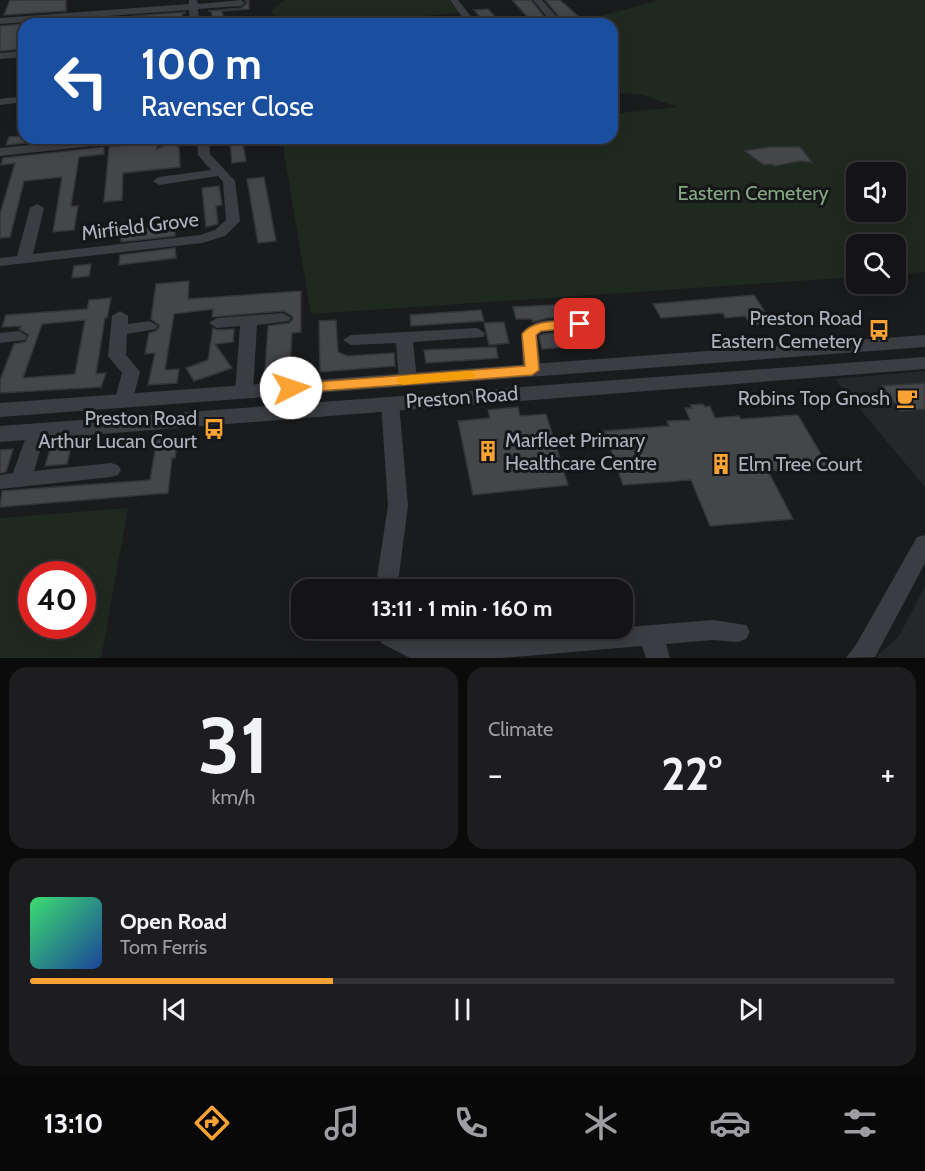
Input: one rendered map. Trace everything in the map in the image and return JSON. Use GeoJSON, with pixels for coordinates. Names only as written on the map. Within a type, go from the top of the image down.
{"type":"FeatureCollection","features":[{"type":"Feature","properties":{"kind":"street"},"geometry":{"type":"LineString","coordinates":[[454,0],[468,18]]}},
{"type":"Feature","properties":{"kind":"street"},"geometry":{"type":"LineString","coordinates":[[537,0],[553,18]]}},
{"type":"Feature","properties":{"kind":"street"},"geometry":{"type":"LineString","coordinates":[[194,3],[195,18]]}},
{"type":"Feature","properties":{"kind":"street"},"geometry":{"type":"LineString","coordinates":[[72,18],[194,3],[242,3]]}},
{"type":"Feature","properties":{"kind":"street"},"geometry":{"type":"LineString","coordinates":[[109,18],[110,13]]}},
{"type":"Feature","properties":{"kind":"street"},"geometry":{"type":"LineString","coordinates":[[0,21],[18,21]]}},
{"type":"Feature","properties":{"kind":"street"},"geometry":{"type":"LineString","coordinates":[[0,56],[18,54]]}},
{"type":"Feature","properties":{"kind":"street"},"geometry":{"type":"LineString","coordinates":[[0,102],[18,100]]}},
{"type":"Feature","properties":{"kind":"street"},"geometry":{"type":"LineString","coordinates":[[0,152],[74,144]]}},
{"type":"Feature","properties":{"kind":"street","name":"Mirfield Grove"},"geometry":{"type":"LineString","coordinates":[[0,262],[202,239],[220,233],[233,221],[229,181],[207,159],[202,144]]}},
{"type":"Feature","properties":{"kind":"street"},"geometry":{"type":"LineString","coordinates":[[158,181],[222,172]]}},
{"type":"Feature","properties":{"kind":"street"},"geometry":{"type":"LineString","coordinates":[[24,260],[37,208]]}},
{"type":"Feature","properties":{"kind":"street"},"geometry":{"type":"LineString","coordinates":[[217,322],[283,318]]}},
{"type":"Feature","properties":{"kind":"street"},"geometry":{"type":"LineString","coordinates":[[244,392],[249,321]]}},
{"type":"Feature","properties":{"kind":"street"},"geometry":{"type":"LineString","coordinates":[[123,402],[131,372],[117,356],[119,323],[150,326]]}},
{"type":"Feature","properties":{"kind":"street"},"geometry":{"type":"LineString","coordinates":[[532,370],[529,334],[537,327],[580,324]]}},
{"type":"Feature","properties":{"kind":"street"},"geometry":{"type":"LineString","coordinates":[[351,340],[477,333]]}},
{"type":"Feature","properties":{"kind":"street"},"geometry":{"type":"LineString","coordinates":[[0,338],[19,336]]}},
{"type":"Feature","properties":{"kind":"street"},"geometry":{"type":"LineString","coordinates":[[404,338],[408,380]]}},
{"type":"Feature","properties":{"kind":"street","name":"Preston Road"},"geometry":{"type":"LineString","coordinates":[[0,410],[925,341]]}},
{"type":"Feature","properties":{"kind":"street","name":"Preston Road"},"geometry":{"type":"LineString","coordinates":[[0,434],[925,363]]}},
{"type":"Feature","properties":{"kind":"street"},"geometry":{"type":"LineString","coordinates":[[388,579],[398,506],[390,403]]}},
{"type":"Feature","properties":{"kind":"street"},"geometry":{"type":"LineString","coordinates":[[21,480],[37,431]]}},
{"type":"Feature","properties":{"kind":"street"},"geometry":{"type":"LineString","coordinates":[[0,482],[111,470]]}},
{"type":"Feature","properties":{"kind":"street"},"geometry":{"type":"LineString","coordinates":[[858,658],[866,650],[925,543]]}},
{"type":"Feature","properties":{"kind":"street"},"geometry":{"type":"LineString","coordinates":[[633,637],[713,630],[738,632]]}},
{"type":"Feature","properties":{"kind":"street"},"geometry":{"type":"LineString","coordinates":[[651,635],[658,658]]}},
{"type":"Feature","properties":{"kind":"street"},"geometry":{"type":"LineString","coordinates":[[394,639],[411,648],[460,651],[603,639]]}},
{"type":"Feature","properties":{"kind":"shaded area"},"geometry":{"type":"Polygon","coordinates":[[[925,371],[925,487],[835,379],[925,371]]]}},
{"type":"Feature","properties":{"kind":"shaded area"},"geometry":{"type":"Polygon","coordinates":[[[925,587],[925,658],[875,658],[899,636],[925,587]]]}},
{"type":"Feature","properties":{"kind":"green space"},"geometry":{"type":"Polygon","coordinates":[[[285,0],[449,0],[459,13],[401,18],[281,18],[273,14],[272,10],[285,0]]]}},
{"type":"Feature","properties":{"kind":"green space","name":"Eastern Cemetery"},"geometry":{"type":"Polygon","coordinates":[[[660,0],[925,0],[925,272],[906,273],[906,234],[846,234],[846,278],[311,314],[283,146],[303,144],[618,144],[618,113],[677,107],[643,95],[621,93],[618,90],[618,18],[597,17],[660,0]]]}},
{"type":"Feature","properties":{"kind":"green space"},"geometry":{"type":"Polygon","coordinates":[[[128,508],[101,658],[0,658],[0,518],[128,508]]]}},
{"type":"Feature","properties":{"kind":"building"},"geometry":{"type":"Polygon","coordinates":[[[10,0],[66,0],[66,11],[4,15],[10,0]]]}},
{"type":"Feature","properties":{"kind":"building"},"geometry":{"type":"Polygon","coordinates":[[[245,0],[249,0],[249,9],[222,11],[224,18],[213,18],[211,11],[208,11],[241,8],[247,3],[245,0]]]}},
{"type":"Feature","properties":{"kind":"building"},"geometry":{"type":"Polygon","coordinates":[[[512,0],[531,0],[545,18],[528,18],[512,0]]]}},
{"type":"Feature","properties":{"kind":"building"},"geometry":{"type":"Polygon","coordinates":[[[545,0],[560,0],[580,18],[560,18],[545,0]]]}},
{"type":"Feature","properties":{"kind":"building"},"geometry":{"type":"Polygon","coordinates":[[[488,9],[496,18],[481,18],[474,10],[488,9]]]}},
{"type":"Feature","properties":{"kind":"building"},"geometry":{"type":"Polygon","coordinates":[[[186,12],[182,14],[182,18],[128,18],[186,12]]]}},
{"type":"Feature","properties":{"kind":"building"},"geometry":{"type":"Polygon","coordinates":[[[18,24],[18,49],[0,51],[0,26],[18,24]]]}},
{"type":"Feature","properties":{"kind":"building"},"geometry":{"type":"Polygon","coordinates":[[[18,136],[18,144],[6,145],[9,137],[18,136]]]}},
{"type":"Feature","properties":{"kind":"building"},"geometry":{"type":"Polygon","coordinates":[[[157,144],[157,149],[172,144],[179,147],[180,167],[123,173],[122,200],[104,202],[109,147],[157,144]]]}},
{"type":"Feature","properties":{"kind":"building"},"geometry":{"type":"Polygon","coordinates":[[[230,144],[243,144],[246,161],[232,163],[230,144]]]}},
{"type":"Feature","properties":{"kind":"building"},"geometry":{"type":"Polygon","coordinates":[[[104,147],[104,154],[79,157],[71,206],[78,206],[74,230],[53,232],[62,177],[24,181],[10,237],[0,238],[0,214],[15,163],[1,165],[3,158],[104,147]]]}},
{"type":"Feature","properties":{"kind":"building"},"geometry":{"type":"Polygon","coordinates":[[[769,147],[800,147],[812,162],[799,161],[775,166],[764,165],[745,151],[769,147]]]}},
{"type":"Feature","properties":{"kind":"building"},"geometry":{"type":"Polygon","coordinates":[[[264,177],[276,241],[258,243],[247,179],[264,177]]]}},
{"type":"Feature","properties":{"kind":"building"},"geometry":{"type":"Polygon","coordinates":[[[219,186],[222,205],[216,206],[218,224],[206,227],[202,188],[219,186]]]}},
{"type":"Feature","properties":{"kind":"building"},"geometry":{"type":"Polygon","coordinates":[[[175,224],[175,236],[121,242],[121,230],[175,224]]]}},
{"type":"Feature","properties":{"kind":"building"},"geometry":{"type":"Polygon","coordinates":[[[175,248],[176,258],[119,265],[120,255],[175,248]]]}},
{"type":"Feature","properties":{"kind":"building"},"geometry":{"type":"Polygon","coordinates":[[[91,264],[89,276],[72,278],[74,266],[91,264]]]}},
{"type":"Feature","properties":{"kind":"building"},"geometry":{"type":"Polygon","coordinates":[[[189,281],[188,299],[301,291],[301,332],[292,333],[290,368],[265,370],[268,326],[289,323],[293,319],[292,316],[284,311],[212,317],[213,309],[174,314],[165,370],[179,369],[177,383],[148,385],[155,353],[145,354],[149,333],[156,331],[160,326],[151,319],[156,284],[189,281]]]}},
{"type":"Feature","properties":{"kind":"building"},"geometry":{"type":"Polygon","coordinates":[[[754,295],[765,312],[760,312],[768,324],[751,325],[745,316],[725,318],[723,313],[661,318],[653,304],[754,295]]]}},
{"type":"Feature","properties":{"kind":"building"},"geometry":{"type":"Polygon","coordinates":[[[111,298],[107,318],[105,318],[96,374],[106,373],[101,387],[0,393],[0,380],[14,344],[25,342],[29,335],[19,329],[21,326],[2,327],[6,315],[87,309],[89,300],[111,298]],[[85,320],[42,324],[23,378],[75,374],[85,320]]]}},
{"type":"Feature","properties":{"kind":"building"},"geometry":{"type":"Polygon","coordinates":[[[572,304],[577,317],[548,318],[533,322],[532,319],[516,319],[513,307],[572,304]]]}},
{"type":"Feature","properties":{"kind":"building"},"geometry":{"type":"Polygon","coordinates":[[[481,310],[484,321],[411,326],[410,315],[481,310]]]}},
{"type":"Feature","properties":{"kind":"building"},"geometry":{"type":"Polygon","coordinates":[[[336,320],[338,352],[347,356],[394,353],[395,366],[320,372],[319,321],[336,320]]]}},
{"type":"Feature","properties":{"kind":"building"},"geometry":{"type":"Polygon","coordinates":[[[504,322],[509,343],[489,345],[484,323],[504,322]]]}},
{"type":"Feature","properties":{"kind":"building"},"geometry":{"type":"Polygon","coordinates":[[[213,328],[217,330],[234,329],[233,342],[215,344],[232,368],[194,381],[186,368],[208,360],[213,328]]]}},
{"type":"Feature","properties":{"kind":"building"},"geometry":{"type":"Polygon","coordinates":[[[581,330],[590,345],[542,349],[539,336],[543,334],[581,330]]]}},
{"type":"Feature","properties":{"kind":"building"},"geometry":{"type":"Polygon","coordinates":[[[496,347],[498,358],[426,363],[424,350],[496,347]]]}},
{"type":"Feature","properties":{"kind":"building","name":"Robins Top Gnosh"},"geometry":{"type":"Polygon","coordinates":[[[925,383],[925,409],[900,411],[882,386],[925,383]]]}},
{"type":"Feature","properties":{"kind":"building","name":"Elm Tree Court"},"geometry":{"type":"Polygon","coordinates":[[[703,404],[705,407],[710,406],[715,418],[739,416],[741,419],[798,415],[828,466],[768,471],[793,519],[710,526],[691,480],[623,485],[604,431],[669,426],[667,421],[690,420],[685,408],[692,408],[690,405],[703,404]]]}},
{"type":"Feature","properties":{"kind":"building","name":"Marfleet Primary Healthcare Centre"},"geometry":{"type":"Polygon","coordinates":[[[518,407],[520,416],[546,414],[568,485],[473,495],[458,421],[490,418],[488,410],[518,407]]]}},
{"type":"Feature","properties":{"kind":"building"},"geometry":{"type":"Polygon","coordinates":[[[178,438],[175,458],[172,458],[168,493],[0,507],[2,491],[150,480],[157,440],[178,438]]]}},
{"type":"Feature","properties":{"kind":"building"},"geometry":{"type":"Polygon","coordinates":[[[72,443],[67,464],[45,466],[51,446],[72,443]]]}},
{"type":"Feature","properties":{"kind":"building"},"geometry":{"type":"Polygon","coordinates":[[[13,449],[6,472],[0,473],[0,450],[13,449]]]}},
{"type":"Feature","properties":{"kind":"slow traffic"},"geometry":{"type":"LineString","coordinates":[[402,380],[468,375]]}},
{"type":"Feature","properties":{"kind":"place","name":"Preston Road Eastern Cemetery"},"geometry":{"type":"Point","coordinates":[879,330]}},
{"type":"Feature","properties":{"kind":"place","name":"Robins Top Gnosh"},"geometry":{"type":"Point","coordinates":[907,398]}},
{"type":"Feature","properties":{"kind":"place","name":"Preston Road Arthur Lucan Court"},"geometry":{"type":"Point","coordinates":[214,429]}},
{"type":"Feature","properties":{"kind":"place","name":"Marfleet Primary Healthcare Centre"},"geometry":{"type":"Point","coordinates":[488,451]}},
{"type":"Feature","properties":{"kind":"place","name":"Elm Tree Court"},"geometry":{"type":"Point","coordinates":[721,464]}},
{"type":"Feature","properties":{"kind":"route"},"geometry":{"type":"LineString","coordinates":[[291,388],[532,370],[529,334],[537,327],[580,324]]}}]}
